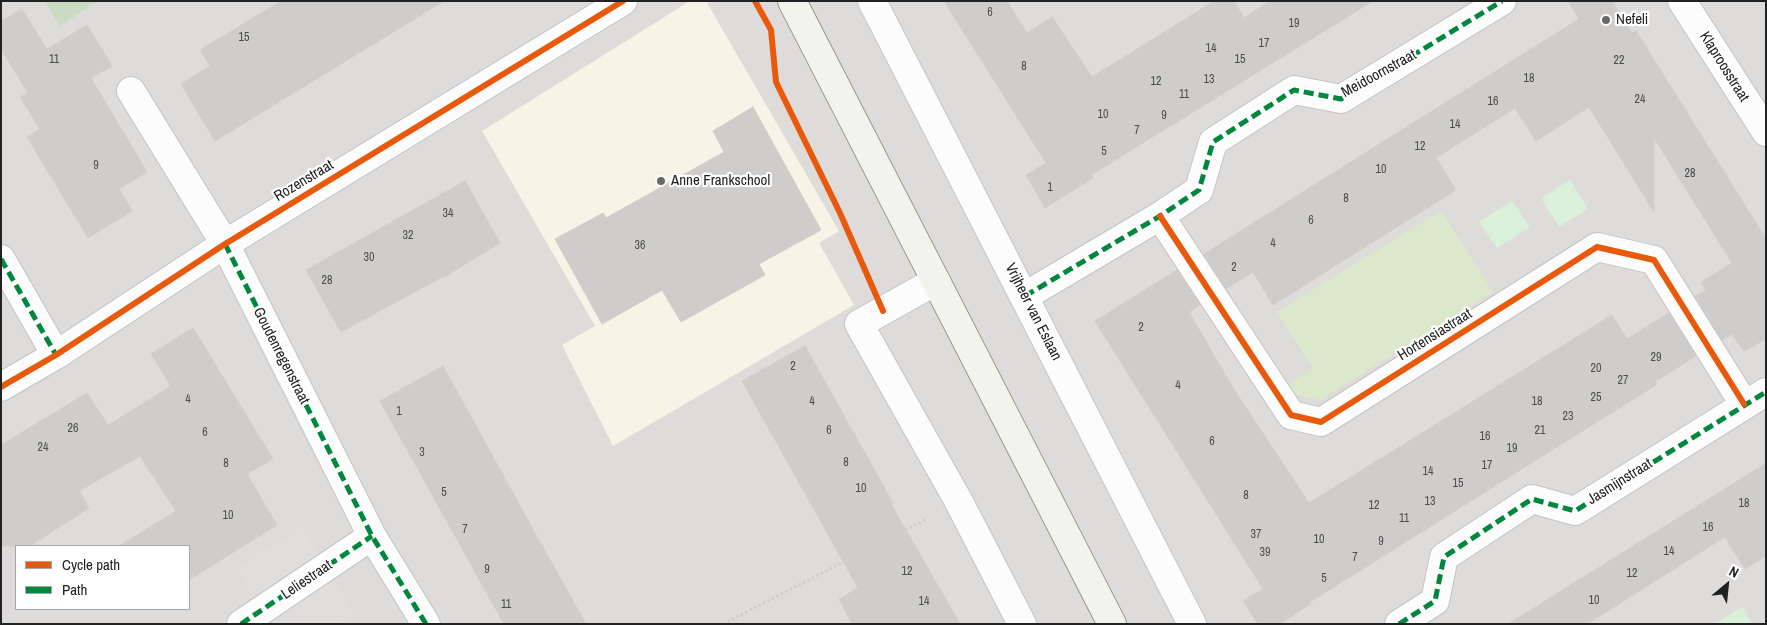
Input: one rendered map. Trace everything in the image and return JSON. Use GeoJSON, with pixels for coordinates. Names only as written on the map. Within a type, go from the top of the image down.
{"type":"FeatureCollection","features":[{"type":"Feature","properties":{"kind":"street","name":"Rozenstraat"},"geometry":{"type":"LineString","coordinates":[[1,386],[56,355],[225,244],[624,1]]}},
{"type":"Feature","properties":{"kind":"street"},"geometry":{"type":"LineString","coordinates":[[792,1],[1112,624]]}},
{"type":"Feature","properties":{"kind":"street","name":"Vrijheer van Eslaan"},"geometry":{"type":"LineString","coordinates":[[872,1],[1192,624]]}},
{"type":"Feature","properties":{"kind":"street","name":"Klaproosstraat"},"geometry":{"type":"LineString","coordinates":[[1682,1],[1766,132]]}},
{"type":"Feature","properties":{"kind":"street","name":"Meidoornstraat"},"geometry":{"type":"LineString","coordinates":[[1024,296],[1160,216],[1199,190],[1213,142],[1294,90],[1342,99],[1495,3]]}},
{"type":"Feature","properties":{"kind":"street","name":"Goudenregenstraat"},"geometry":{"type":"LineString","coordinates":[[131,91],[225,244],[372,536],[426,624]]}},
{"type":"Feature","properties":{"kind":"street","name":"Hortensiastraat"},"geometry":{"type":"LineString","coordinates":[[1160,216],[1291,415],[1321,422],[1597,247],[1654,260],[1755,398]]}},
{"type":"Feature","properties":{"kind":"street"},"geometry":{"type":"LineString","coordinates":[[1,259],[56,355]]}},
{"type":"Feature","properties":{"kind":"street"},"geometry":{"type":"LineString","coordinates":[[936,281],[859,324],[960,502],[1022,624]]}},
{"type":"Feature","properties":{"kind":"street","name":"Jasmijnstraat"},"geometry":{"type":"LineString","coordinates":[[1399,624],[1435,601],[1444,557],[1532,499],[1575,511],[1755,398]]}},
{"type":"Feature","properties":{"kind":"street","name":"Leliestraat"},"geometry":{"type":"LineString","coordinates":[[241,624],[372,536]]}},
{"type":"Feature","properties":{"kind":"path"},"geometry":{"type":"LineString","coordinates":[[723,624],[960,502]]}},
{"type":"Feature","properties":{"kind":"shaded area"},"geometry":{"type":"Polygon","coordinates":[[[1,1],[1766,1],[1766,624],[1,624],[1,1]]]}},
{"type":"Feature","properties":{"kind":"shaded area","name":"Anne Frankschool"},"geometry":{"type":"Polygon","coordinates":[[[690,1],[706,1],[839,231],[819,243],[854,305],[613,446],[562,345],[595,326],[482,131],[690,1]]]}},
{"type":"Feature","properties":{"kind":"shaded area"},"geometry":{"type":"Polygon","coordinates":[[[303,528],[355,614],[339,624],[241,624],[262,611],[236,568],[303,528]]]}},
{"type":"Feature","properties":{"kind":"green space"},"geometry":{"type":"Polygon","coordinates":[[[44,1],[98,1],[60,26],[44,1]]]}},
{"type":"Feature","properties":{"kind":"green space"},"geometry":{"type":"Polygon","coordinates":[[[1570,180],[1588,209],[1559,227],[1541,198],[1570,180]]]}},
{"type":"Feature","properties":{"kind":"green space"},"geometry":{"type":"Polygon","coordinates":[[[1512,201],[1530,227],[1497,248],[1479,222],[1512,201]]]}},
{"type":"Feature","properties":{"kind":"green space"},"geometry":{"type":"Polygon","coordinates":[[[1441,211],[1493,292],[1320,400],[1288,393],[1285,386],[1313,368],[1277,312],[1441,211]]]}},
{"type":"Feature","properties":{"kind":"green space"},"geometry":{"type":"Polygon","coordinates":[[[1743,607],[1752,624],[1714,624],[1743,607]]]}},
{"type":"Feature","properties":{"kind":"building"},"geometry":{"type":"Polygon","coordinates":[[[281,1],[444,1],[215,141],[181,84],[210,66],[200,50],[281,1]]]}},
{"type":"Feature","properties":{"kind":"building"},"geometry":{"type":"Polygon","coordinates":[[[944,1],[1007,1],[1027,33],[1052,17],[1092,77],[1214,1],[1234,1],[1244,18],[1270,1],[1373,1],[1091,175],[1093,178],[1045,208],[1026,175],[1046,163],[944,1]]]}},
{"type":"Feature","properties":{"kind":"building"},"geometry":{"type":"Polygon","coordinates":[[[1568,1],[1612,1],[1632,33],[1636,31],[1766,239],[1766,339],[1744,351],[1732,334],[1722,340],[1695,296],[1706,290],[1701,282],[1732,263],[1654,138],[1654,212],[1589,107],[1536,141],[1515,108],[1436,158],[1456,190],[1273,305],[1253,272],[1226,289],[1204,254],[1579,19],[1568,1]]]}},
{"type":"Feature","properties":{"kind":"building"},"geometry":{"type":"Polygon","coordinates":[[[22,9],[47,49],[87,25],[112,66],[91,78],[147,172],[119,189],[132,211],[88,238],[27,137],[40,129],[20,97],[28,93],[1,49],[1,21],[22,9]]]}},
{"type":"Feature","properties":{"kind":"building"},"geometry":{"type":"Polygon","coordinates":[[[753,107],[821,230],[759,264],[765,275],[681,322],[662,290],[602,324],[555,239],[603,213],[606,218],[724,152],[713,131],[753,107]]]}},
{"type":"Feature","properties":{"kind":"building"},"geometry":{"type":"Polygon","coordinates":[[[465,181],[500,243],[444,277],[341,332],[306,270],[465,181]]]}},
{"type":"Feature","properties":{"kind":"building"},"geometry":{"type":"Polygon","coordinates":[[[1177,270],[1200,305],[1189,312],[1233,388],[1309,503],[1612,315],[1627,339],[1669,313],[1696,356],[1655,382],[1656,385],[1310,602],[1311,604],[1279,624],[1258,624],[1243,601],[1263,589],[1095,321],[1177,270]]]}},
{"type":"Feature","properties":{"kind":"building"},"geometry":{"type":"Polygon","coordinates":[[[193,328],[273,459],[247,474],[277,525],[190,579],[190,545],[121,545],[176,511],[140,456],[79,491],[89,508],[32,545],[1,546],[1,445],[87,393],[108,425],[171,386],[151,354],[193,328]]]}},
{"type":"Feature","properties":{"kind":"building"},"geometry":{"type":"Polygon","coordinates":[[[805,346],[893,503],[891,504],[960,624],[852,624],[839,599],[858,588],[742,381],[805,346]]]}},
{"type":"Feature","properties":{"kind":"building"},"geometry":{"type":"Polygon","coordinates":[[[443,366],[586,624],[504,624],[380,401],[443,366]]]}},
{"type":"Feature","properties":{"kind":"building"},"geometry":{"type":"Polygon","coordinates":[[[1766,463],[1766,556],[1745,569],[1725,537],[1587,624],[1508,624],[1766,463]]]}},
{"type":"Feature","properties":{"kind":"marked path"},"geometry":{"type":"LineString","coordinates":[[1025,296],[1160,216],[1199,190],[1213,142],[1294,90],[1341,99],[1502,1]]}},
{"type":"Feature","properties":{"kind":"marked path"},"geometry":{"type":"LineString","coordinates":[[225,244],[372,536],[426,624]]}},
{"type":"Feature","properties":{"kind":"marked path"},"geometry":{"type":"LineString","coordinates":[[1,259],[56,355]]}},
{"type":"Feature","properties":{"kind":"marked path"},"geometry":{"type":"LineString","coordinates":[[1399,624],[1435,601],[1444,557],[1532,499],[1575,511],[1766,392]]}},
{"type":"Feature","properties":{"kind":"marked path"},"geometry":{"type":"LineString","coordinates":[[241,624],[372,536]]}},
{"type":"Feature","properties":{"kind":"cycle path"},"geometry":{"type":"LineString","coordinates":[[1,387],[56,355],[225,244],[623,1]]}},
{"type":"Feature","properties":{"kind":"cycle path"},"geometry":{"type":"LineString","coordinates":[[755,1],[771,30],[776,82],[840,213],[883,311]]}},
{"type":"Feature","properties":{"kind":"cycle path"},"geometry":{"type":"LineString","coordinates":[[1160,216],[1291,415],[1321,422],[1597,247],[1654,260],[1744,404]]}},
{"type":"Feature","properties":{"kind":"place","name":"Nefeli"},"geometry":{"type":"Point","coordinates":[1606,20]}},
{"type":"Feature","properties":{"kind":"place","name":"Anne Frankschool"},"geometry":{"type":"Point","coordinates":[661,181]}}]}
